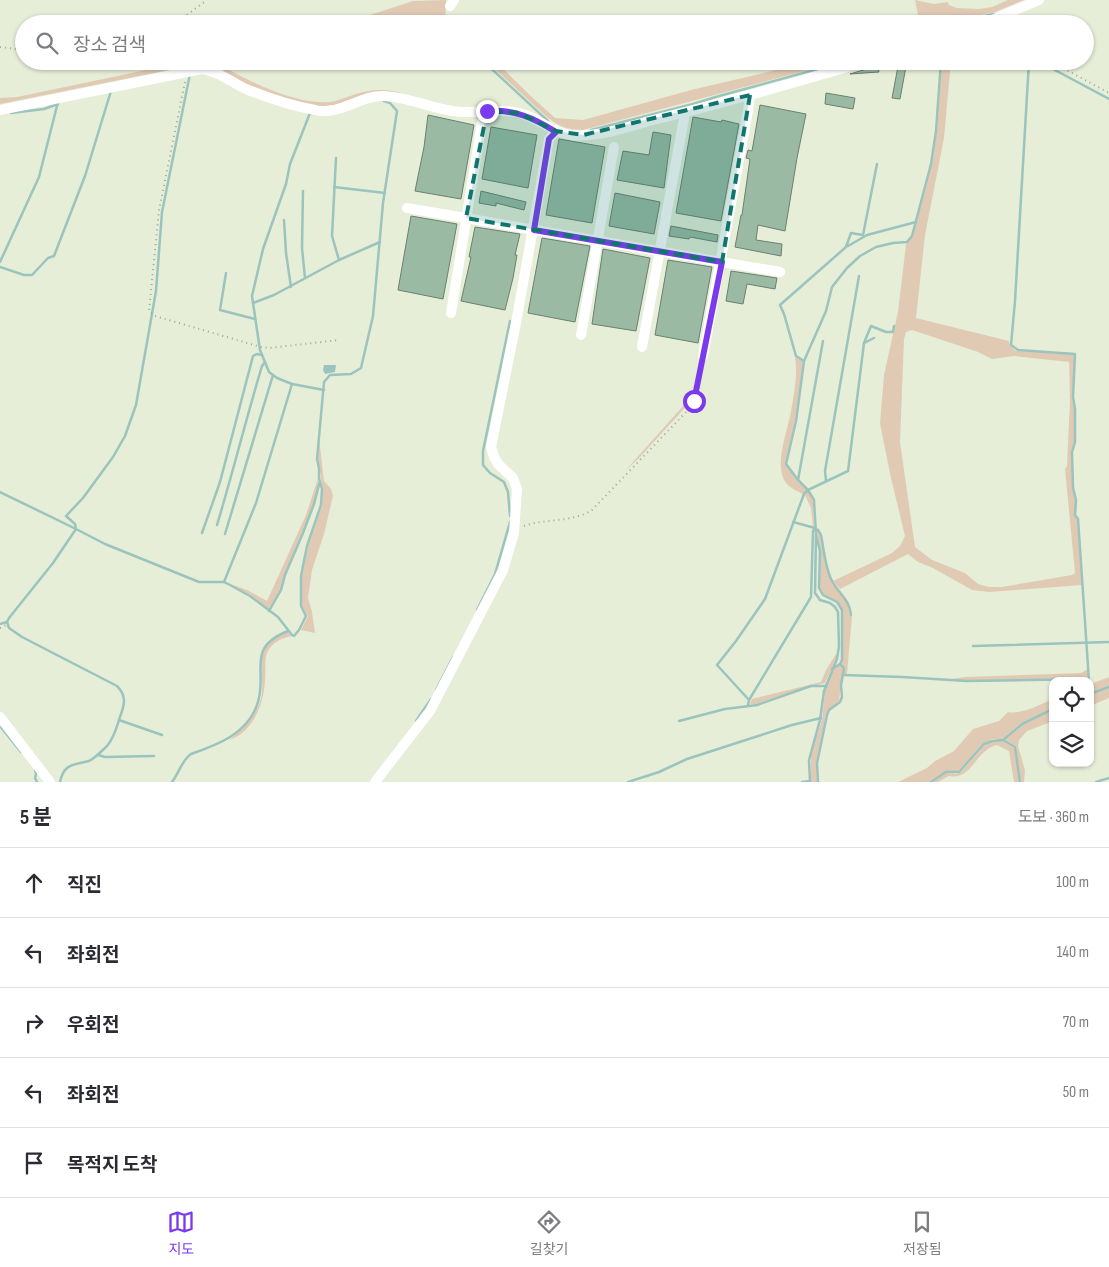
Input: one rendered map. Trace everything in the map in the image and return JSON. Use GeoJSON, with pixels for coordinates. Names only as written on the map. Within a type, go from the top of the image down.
{"type":"FeatureCollection","features":[{"type":"Feature","properties":{"kind":"street"},"geometry":{"type":"LineString","coordinates":[[1003,15],[1039,0]]}},
{"type":"Feature","properties":{"kind":"street"},"geometry":{"type":"LineString","coordinates":[[0,110],[197,70]]}},
{"type":"Feature","properties":{"kind":"street"},"geometry":{"type":"LineString","coordinates":[[212,70],[247,89],[317,111],[342,109],[371,97],[384,96],[462,112],[519,113],[541,122],[556,132],[583,135],[604,132],[684,113],[837,70]]}},
{"type":"Feature","properties":{"kind":"street"},"geometry":{"type":"LineString","coordinates":[[704,356],[750,95]]}},
{"type":"Feature","properties":{"kind":"street"},"geometry":{"type":"LineString","coordinates":[[451,313],[482,122],[487,111]]}},
{"type":"Feature","properties":{"kind":"street"},"geometry":{"type":"LineString","coordinates":[[642,347],[684,113]]}},
{"type":"Feature","properties":{"kind":"street"},"geometry":{"type":"LineString","coordinates":[[376,782],[430,712],[503,570],[514,533],[517,489],[510,474],[499,465],[494,457],[492,447],[534,230],[549,139],[556,132]]}},
{"type":"Feature","properties":{"kind":"street"},"geometry":{"type":"LineString","coordinates":[[581,335],[614,147]]}},
{"type":"Feature","properties":{"kind":"street"},"geometry":{"type":"LineString","coordinates":[[407,208],[780,272]]}},
{"type":"Feature","properties":{"kind":"street"},"geometry":{"type":"LineString","coordinates":[[0,717],[50,782]]}},
{"type":"Feature","properties":{"kind":"path"},"geometry":{"type":"LineString","coordinates":[[187,15],[207,0]]}},
{"type":"Feature","properties":{"kind":"path"},"geometry":{"type":"LineString","coordinates":[[0,47],[15,49]]}},
{"type":"Feature","properties":{"kind":"path"},"geometry":{"type":"LineString","coordinates":[[1067,70],[1109,93]]}},
{"type":"Feature","properties":{"kind":"path"},"geometry":{"type":"LineString","coordinates":[[186,72],[159,210],[149,311],[155,316],[261,347],[269,348],[339,340]]}},
{"type":"Feature","properties":{"kind":"path"},"geometry":{"type":"LineString","coordinates":[[514,533],[528,524],[572,518],[592,510],[690,408],[694,401],[704,356]]}},
{"type":"Feature","properties":{"kind":"path"},"geometry":{"type":"LineString","coordinates":[[0,628],[6,625]]}},
{"type":"Feature","properties":{"kind":"highlighted area"},"geometry":{"type":"Polygon","coordinates":[[[750,95],[722,262],[466,218],[487,111],[519,113],[556,131],[583,135],[750,95]]]}},
{"type":"Feature","properties":{"kind":"shaded area"},"geometry":{"type":"Polygon","coordinates":[[[446,0],[445,15],[370,15],[413,1],[446,0]]]}},
{"type":"Feature","properties":{"kind":"shaded area"},"geometry":{"type":"Polygon","coordinates":[[[915,0],[934,4],[948,2],[949,5],[957,8],[979,9],[992,7],[1008,0],[1024,0],[995,12],[982,15],[918,15],[915,0]]]}},
{"type":"Feature","properties":{"kind":"shaded area"},"geometry":{"type":"Polygon","coordinates":[[[146,70],[169,70],[0,104],[0,98],[17,97],[146,70]]]}},
{"type":"Feature","properties":{"kind":"shaded area"},"geometry":{"type":"Polygon","coordinates":[[[214,70],[230,70],[287,96],[316,102],[331,102],[355,94],[378,90],[394,91],[410,96],[317,107],[288,101],[252,88],[214,70]]]}},
{"type":"Feature","properties":{"kind":"shaded area"},"geometry":{"type":"Polygon","coordinates":[[[496,70],[504,70],[555,118],[583,120],[691,90],[775,70],[808,70],[583,130],[565,127],[548,118],[496,70]]]}},
{"type":"Feature","properties":{"kind":"shaded area"},"geometry":{"type":"Polygon","coordinates":[[[941,70],[950,70],[944,138],[925,235],[916,318],[1009,341],[1010,346],[1016,351],[1075,354],[1072,397],[1074,408],[1074,442],[1072,452],[1072,488],[1075,500],[1082,585],[990,592],[972,590],[933,568],[918,562],[908,554],[840,589],[833,581],[892,553],[900,546],[905,536],[880,424],[884,375],[898,312],[906,244],[913,236],[932,164],[937,131],[941,70]],[[912,330],[906,332],[904,339],[900,442],[915,547],[932,560],[965,573],[978,584],[989,587],[1002,587],[1072,575],[1075,573],[1065,469],[1067,466],[1070,400],[1069,362],[1014,356],[992,359],[978,352],[912,330]]]}},
{"type":"Feature","properties":{"kind":"shaded area"},"geometry":{"type":"Polygon","coordinates":[[[795,357],[803,361],[795,420],[785,464],[797,481],[807,490],[803,494],[789,486],[781,470],[782,450],[795,384],[795,357]]]}},
{"type":"Feature","properties":{"kind":"shaded area"},"geometry":{"type":"Polygon","coordinates":[[[692,396],[692,400],[625,471],[692,396]]]}},
{"type":"Feature","properties":{"kind":"shaded area"},"geometry":{"type":"Polygon","coordinates":[[[319,438],[324,481],[331,489],[333,496],[324,534],[312,570],[308,598],[315,633],[301,630],[308,616],[302,606],[302,576],[308,547],[322,506],[323,490],[318,459],[319,438]]]}},
{"type":"Feature","properties":{"kind":"shaded area"},"geometry":{"type":"Polygon","coordinates":[[[318,478],[316,497],[310,515],[281,588],[269,610],[251,595],[225,582],[247,590],[267,601],[306,515],[318,478]]]}},
{"type":"Feature","properties":{"kind":"shaded area"},"geometry":{"type":"Polygon","coordinates":[[[808,491],[813,501],[814,527],[811,508],[805,495],[808,491]]]}},
{"type":"Feature","properties":{"kind":"shaded area"},"geometry":{"type":"Polygon","coordinates":[[[816,530],[823,543],[827,571],[847,603],[850,616],[852,616],[847,674],[843,674],[845,667],[841,663],[843,654],[843,613],[838,602],[823,594],[819,587],[821,550],[816,530]]]}},
{"type":"Feature","properties":{"kind":"shaded area"},"geometry":{"type":"Polygon","coordinates":[[[288,632],[291,636],[277,641],[267,653],[264,689],[256,715],[245,730],[230,740],[249,721],[258,707],[262,685],[262,655],[266,647],[274,639],[288,632]]]}},
{"type":"Feature","properties":{"kind":"shaded area"},"geometry":{"type":"Polygon","coordinates":[[[836,654],[837,657],[825,683],[756,704],[750,704],[752,699],[821,682],[836,654]]]}},
{"type":"Feature","properties":{"kind":"shaded area"},"geometry":{"type":"Polygon","coordinates":[[[837,666],[843,669],[839,701],[826,714],[816,763],[817,782],[811,782],[811,753],[822,720],[825,691],[832,671],[837,666]]]}},
{"type":"Feature","properties":{"kind":"shaded area"},"geometry":{"type":"Polygon","coordinates":[[[1088,669],[1088,677],[968,681],[951,679],[965,677],[1081,673],[1088,669]]]}},
{"type":"Feature","properties":{"kind":"shaded area"},"geometry":{"type":"Polygon","coordinates":[[[1109,677],[1109,686],[1094,692],[1094,683],[1109,677]]]}},
{"type":"Feature","properties":{"kind":"shaded area"},"geometry":{"type":"Polygon","coordinates":[[[1109,688],[1109,698],[1094,704],[1094,694],[1109,688]]]}},
{"type":"Feature","properties":{"kind":"shaded area"},"geometry":{"type":"Polygon","coordinates":[[[1049,701],[1049,710],[1021,723],[1002,739],[992,739],[984,743],[958,771],[946,771],[930,782],[898,782],[927,768],[935,761],[954,751],[973,729],[999,721],[1008,712],[1025,711],[1049,701]]]}},
{"type":"Feature","properties":{"kind":"shaded area"},"geometry":{"type":"Polygon","coordinates":[[[1049,712],[1049,723],[1027,731],[1019,740],[1018,746],[1025,770],[1024,782],[1021,782],[1016,746],[1004,739],[1022,725],[1049,712]]]}},
{"type":"Feature","properties":{"kind":"shaded area"},"geometry":{"type":"Polygon","coordinates":[[[993,741],[1002,741],[1014,748],[1020,782],[1014,782],[1009,751],[997,745],[984,752],[963,774],[949,776],[938,782],[933,782],[946,773],[957,774],[962,771],[985,745],[993,741]]]}},
{"type":"Feature","properties":{"kind":"water"},"geometry":{"type":"Polygon","coordinates":[[[324,365],[336,365],[335,372],[325,374],[323,370],[324,365]]]}},
{"type":"Feature","properties":{"kind":"building"},"geometry":{"type":"Polygon","coordinates":[[[863,70],[879,70],[879,72],[850,74],[863,70]]]}},
{"type":"Feature","properties":{"kind":"building"},"geometry":{"type":"Polygon","coordinates":[[[897,70],[905,70],[900,99],[892,98],[897,70]]]}},
{"type":"Feature","properties":{"kind":"building"},"geometry":{"type":"Polygon","coordinates":[[[826,93],[855,98],[853,109],[825,104],[826,93]]]}},
{"type":"Feature","properties":{"kind":"building"},"geometry":{"type":"Polygon","coordinates":[[[760,105],[806,114],[785,231],[758,225],[756,240],[782,244],[781,256],[735,247],[742,215],[750,159],[746,158],[748,150],[752,151],[760,105]]]}},
{"type":"Feature","properties":{"kind":"building"},"geometry":{"type":"Polygon","coordinates":[[[428,115],[474,125],[461,199],[415,191],[428,115]]]}},
{"type":"Feature","properties":{"kind":"building"},"geometry":{"type":"Polygon","coordinates":[[[693,117],[739,124],[721,221],[676,213],[693,117]]]}},
{"type":"Feature","properties":{"kind":"building"},"geometry":{"type":"Polygon","coordinates":[[[491,127],[537,135],[528,188],[482,179],[491,127]]]}},
{"type":"Feature","properties":{"kind":"building"},"geometry":{"type":"Polygon","coordinates":[[[653,132],[671,135],[664,188],[617,180],[623,151],[649,155],[653,132]]]}},
{"type":"Feature","properties":{"kind":"building"},"geometry":{"type":"Polygon","coordinates":[[[559,139],[605,147],[592,223],[546,215],[559,139]]]}},
{"type":"Feature","properties":{"kind":"building"},"geometry":{"type":"Polygon","coordinates":[[[481,191],[526,202],[524,210],[496,203],[496,206],[479,203],[481,191]]]}},
{"type":"Feature","properties":{"kind":"building"},"geometry":{"type":"Polygon","coordinates":[[[615,193],[660,202],[654,234],[609,226],[615,193]]]}},
{"type":"Feature","properties":{"kind":"building"},"geometry":{"type":"Polygon","coordinates":[[[411,216],[457,224],[443,299],[398,290],[411,216]]]}},
{"type":"Feature","properties":{"kind":"building"},"geometry":{"type":"Polygon","coordinates":[[[671,226],[718,235],[717,242],[690,237],[689,239],[669,236],[671,226]]]}},
{"type":"Feature","properties":{"kind":"building"},"geometry":{"type":"Polygon","coordinates":[[[475,227],[520,234],[515,255],[517,255],[513,278],[505,310],[461,301],[471,257],[469,257],[475,227]]]}},
{"type":"Feature","properties":{"kind":"building"},"geometry":{"type":"Polygon","coordinates":[[[542,238],[590,246],[575,322],[528,313],[542,238]]]}},
{"type":"Feature","properties":{"kind":"building"},"geometry":{"type":"Polygon","coordinates":[[[603,249],[650,258],[636,331],[592,324],[603,249]]]}},
{"type":"Feature","properties":{"kind":"building"},"geometry":{"type":"Polygon","coordinates":[[[668,260],[712,267],[698,343],[655,335],[668,260]]]}},
{"type":"Feature","properties":{"kind":"building"},"geometry":{"type":"Polygon","coordinates":[[[731,271],[777,278],[775,289],[747,284],[743,304],[726,301],[731,271]]]}},
{"type":"Feature","properties":{"kind":"waterway"},"geometry":{"type":"LineString","coordinates":[[989,15],[994,14]]}},
{"type":"Feature","properties":{"kind":"waterway"},"geometry":{"type":"LineString","coordinates":[[493,70],[548,121]]}},
{"type":"Feature","properties":{"kind":"waterway"},"geometry":{"type":"LineString","coordinates":[[591,130],[814,70]]}},
{"type":"Feature","properties":{"kind":"waterway"},"geometry":{"type":"LineString","coordinates":[[810,782],[809,760],[820,720],[824,691],[837,659],[839,646],[838,612],[830,603],[820,600],[815,593],[816,534],[814,500],[786,464],[796,421],[804,361],[826,311],[832,287],[847,268],[860,256],[876,247],[907,242],[912,236],[931,164],[936,131],[940,70]]}},
{"type":"Feature","properties":{"kind":"waterway"},"geometry":{"type":"LineString","coordinates":[[1028,70],[1011,345],[1018,350],[1075,354],[1073,397],[1075,442],[1072,452],[1073,488],[1076,500],[1075,515],[1078,519],[1089,677]]}},
{"type":"Feature","properties":{"kind":"waterway"},"geometry":{"type":"LineString","coordinates":[[1055,70],[1109,99]]}},
{"type":"Feature","properties":{"kind":"waterway"},"geometry":{"type":"LineString","coordinates":[[190,74],[162,212],[156,291],[136,405],[125,436],[113,457],[83,498],[66,516],[75,524],[76,529],[105,544],[199,582],[224,582],[230,585],[250,596],[278,617],[294,636],[306,616],[301,606],[301,576],[307,546],[321,505],[322,489],[317,459],[324,382],[330,375],[351,374],[361,368],[373,316],[383,203],[397,111],[390,103],[384,101]]}},
{"type":"Feature","properties":{"kind":"waterway"},"geometry":{"type":"LineString","coordinates":[[0,267],[24,275],[32,275],[48,258],[54,256],[85,176],[111,91]]}},
{"type":"Feature","properties":{"kind":"waterway"},"geometry":{"type":"LineString","coordinates":[[0,262],[39,177],[58,102]]}},
{"type":"Feature","properties":{"kind":"waterway"},"geometry":{"type":"LineString","coordinates":[[11,113],[44,109],[58,104]]}},
{"type":"Feature","properties":{"kind":"waterway"},"geometry":{"type":"LineString","coordinates":[[311,113],[290,164],[286,184],[263,249],[252,296],[260,350],[269,372],[277,378],[292,384],[324,390]]}},
{"type":"Feature","properties":{"kind":"waterway"},"geometry":{"type":"LineString","coordinates":[[336,158],[332,236],[339,260]]}},
{"type":"Feature","properties":{"kind":"waterway"},"geometry":{"type":"LineString","coordinates":[[804,361],[796,356],[780,305],[846,247],[851,233],[863,235],[877,164]]}},
{"type":"Feature","properties":{"kind":"waterway"},"geometry":{"type":"LineString","coordinates":[[334,187],[385,193]]}},
{"type":"Feature","properties":{"kind":"waterway"},"geometry":{"type":"LineString","coordinates":[[303,191],[302,248],[305,278]]}},
{"type":"Feature","properties":{"kind":"waterway"},"geometry":{"type":"LineString","coordinates":[[284,220],[291,287]]}},
{"type":"Feature","properties":{"kind":"waterway"},"geometry":{"type":"LineString","coordinates":[[848,246],[867,235],[916,222]]}},
{"type":"Feature","properties":{"kind":"waterway"},"geometry":{"type":"LineString","coordinates":[[253,303],[274,295],[339,260],[380,242]]}},
{"type":"Feature","properties":{"kind":"waterway"},"geometry":{"type":"LineString","coordinates":[[226,273],[220,310],[255,319]]}},
{"type":"Feature","properties":{"kind":"waterway"},"geometry":{"type":"LineString","coordinates":[[826,481],[825,471],[859,276]]}},
{"type":"Feature","properties":{"kind":"waterway"},"geometry":{"type":"LineString","coordinates":[[510,321],[483,451],[483,465],[490,473],[504,482],[508,492],[510,516]]}},
{"type":"Feature","properties":{"kind":"waterway"},"geometry":{"type":"LineString","coordinates":[[749,700],[717,665],[765,599],[804,494],[808,490],[848,471],[864,343],[871,326],[886,332],[893,332],[894,326]]}},
{"type":"Feature","properties":{"kind":"waterway"},"geometry":{"type":"LineString","coordinates":[[864,343],[874,338]]}},
{"type":"Feature","properties":{"kind":"waterway"},"geometry":{"type":"LineString","coordinates":[[798,480],[823,341]]}},
{"type":"Feature","properties":{"kind":"waterway"},"geometry":{"type":"LineString","coordinates":[[202,533],[220,482],[253,356],[257,354],[262,355]]}},
{"type":"Feature","properties":{"kind":"waterway"},"geometry":{"type":"LineString","coordinates":[[217,525],[256,386],[265,362]]}},
{"type":"Feature","properties":{"kind":"waterway"},"geometry":{"type":"LineString","coordinates":[[225,534],[273,375]]}},
{"type":"Feature","properties":{"kind":"waterway"},"geometry":{"type":"LineString","coordinates":[[224,582],[256,503],[292,384]]}},
{"type":"Feature","properties":{"kind":"waterway"},"geometry":{"type":"LineString","coordinates":[[269,611],[281,590],[285,575],[314,504],[320,481]]}},
{"type":"Feature","properties":{"kind":"waterway"},"geometry":{"type":"LineString","coordinates":[[0,492],[76,529],[53,563],[9,618],[7,622],[9,628],[22,637],[117,686],[123,696],[124,703],[110,742],[91,760],[74,764],[67,768],[60,782]]}},
{"type":"Feature","properties":{"kind":"waterway"},"geometry":{"type":"LineString","coordinates":[[477,610],[495,574],[510,522]]}},
{"type":"Feature","properties":{"kind":"waterway"},"geometry":{"type":"LineString","coordinates":[[793,522],[815,528]]}},
{"type":"Feature","properties":{"kind":"waterway"},"geometry":{"type":"LineString","coordinates":[[748,705],[749,700],[811,597],[813,531],[815,529],[821,535],[826,565],[830,576],[846,601],[851,615]]}},
{"type":"Feature","properties":{"kind":"waterway"},"geometry":{"type":"LineString","coordinates":[[816,536],[820,551],[819,588],[823,595],[837,602],[842,610],[842,660],[840,664],[832,669]]}},
{"type":"Feature","properties":{"kind":"waterway"},"geometry":{"type":"LineString","coordinates":[[0,624],[7,622]]}},
{"type":"Feature","properties":{"kind":"waterway"},"geometry":{"type":"LineString","coordinates":[[172,782],[185,760],[191,754],[221,742],[239,731],[246,724],[257,705],[260,693],[260,662],[262,653],[266,645],[288,631]]}},
{"type":"Feature","properties":{"kind":"waterway"},"geometry":{"type":"LineString","coordinates":[[973,646],[1109,642]]}},
{"type":"Feature","properties":{"kind":"waterway"},"geometry":{"type":"LineString","coordinates":[[436,690],[453,657]]}},
{"type":"Feature","properties":{"kind":"waterway"},"geometry":{"type":"LineString","coordinates":[[818,782],[817,763],[827,715],[829,710],[840,702],[842,697],[841,685],[844,668],[840,664]]}},
{"type":"Feature","properties":{"kind":"waterway"},"geometry":{"type":"LineString","coordinates":[[843,675],[967,681],[1049,680]]}},
{"type":"Feature","properties":{"kind":"waterway"},"geometry":{"type":"LineString","coordinates":[[679,721],[725,709],[757,705],[811,686],[826,686]]}},
{"type":"Feature","properties":{"kind":"waterway"},"geometry":{"type":"LineString","coordinates":[[1094,693],[1109,687]]}},
{"type":"Feature","properties":{"kind":"waterway"},"geometry":{"type":"LineString","coordinates":[[416,721],[431,699]]}},
{"type":"Feature","properties":{"kind":"waterway"},"geometry":{"type":"LineString","coordinates":[[931,782],[946,772],[959,772],[984,744],[1003,740],[1022,724],[1049,711]]}},
{"type":"Feature","properties":{"kind":"waterway"},"geometry":{"type":"LineString","coordinates":[[628,782],[659,772],[687,759],[792,725],[821,718]]}},
{"type":"Feature","properties":{"kind":"waterway"},"geometry":{"type":"LineString","coordinates":[[119,720],[162,735]]}},
{"type":"Feature","properties":{"kind":"waterway"},"geometry":{"type":"LineString","coordinates":[[0,726],[21,752]]}},
{"type":"Feature","properties":{"kind":"waterway"},"geometry":{"type":"LineString","coordinates":[[1003,740],[1015,747],[1020,782]]}},
{"type":"Feature","properties":{"kind":"waterway"},"geometry":{"type":"LineString","coordinates":[[98,755],[105,757],[154,756]]}},
{"type":"Feature","properties":{"kind":"waterway"},"geometry":{"type":"LineString","coordinates":[[35,770],[37,782]]}},
{"type":"Feature","properties":{"kind":"waterway"},"geometry":{"type":"LineString","coordinates":[[1096,782],[1109,778]]}},
{"type":"Feature","properties":{"kind":"waterway"},"geometry":{"type":"LineString","coordinates":[[802,782],[810,781]]}},
{"type":"Feature","properties":{"kind":"route"},"geometry":{"type":"LineString","coordinates":[[487,111],[519,113],[541,122],[556,132],[549,139],[534,230],[722,262],[694,401]]}}]}
